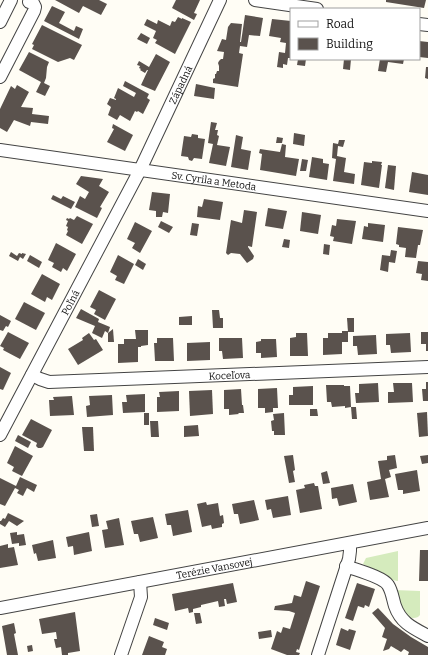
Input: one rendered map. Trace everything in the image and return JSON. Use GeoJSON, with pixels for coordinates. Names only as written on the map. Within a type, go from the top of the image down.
{"type":"FeatureCollection","features":[{"type":"Feature","properties":{"kind":"street"},"geometry":{"type":"LineString","coordinates":[[0,22],[11,0]]}},
{"type":"Feature","properties":{"kind":"street","name":"Západná"},"geometry":{"type":"LineString","coordinates":[[140,170],[220,0]]}},
{"type":"Feature","properties":{"kind":"street"},"geometry":{"type":"LineString","coordinates":[[256,0],[310,8]]}},
{"type":"Feature","properties":{"kind":"street"},"geometry":{"type":"LineString","coordinates":[[0,77],[34,11],[35,7],[29,2]]}},
{"type":"Feature","properties":{"kind":"street","name":"Sv. Cyrila a Metoda"},"geometry":{"type":"LineString","coordinates":[[0,150],[428,211]]}},
{"type":"Feature","properties":{"kind":"street","name":"Poľná"},"geometry":{"type":"LineString","coordinates":[[0,435],[140,170]]}},
{"type":"Feature","properties":{"kind":"street","name":"Koceľova"},"geometry":{"type":"LineString","coordinates":[[32,375],[49,382],[428,367]]}},
{"type":"Feature","properties":{"kind":"street","name":"Terézie Vansovej"},"geometry":{"type":"LineString","coordinates":[[0,608],[428,528]]}},
{"type":"Feature","properties":{"kind":"street"},"geometry":{"type":"LineString","coordinates":[[318,655],[346,566],[350,551],[350,543]]}},
{"type":"Feature","properties":{"kind":"street"},"geometry":{"type":"LineString","coordinates":[[346,566],[378,578],[389,586],[395,607],[401,618],[409,626],[428,636]]}},
{"type":"Feature","properties":{"kind":"street"},"geometry":{"type":"LineString","coordinates":[[121,655],[141,597],[140,582]]}},
{"type":"Feature","properties":{"kind":"green space"},"geometry":{"type":"Polygon","coordinates":[[[398,551],[398,581],[392,580],[363,564],[366,558],[398,551]]]}},
{"type":"Feature","properties":{"kind":"green space"},"geometry":{"type":"Polygon","coordinates":[[[394,590],[420,591],[420,615],[418,617],[408,617],[405,614],[399,605],[394,590]]]}},
{"type":"Feature","properties":{"kind":"building"},"geometry":{"type":"Polygon","coordinates":[[[55,0],[99,0],[107,4],[101,15],[83,6],[79,13],[55,0]]]}},
{"type":"Feature","properties":{"kind":"building"},"geometry":{"type":"Polygon","coordinates":[[[176,0],[200,0],[194,13],[197,14],[194,20],[172,8],[176,0]]]}},
{"type":"Feature","properties":{"kind":"building"},"geometry":{"type":"Polygon","coordinates":[[[386,0],[426,0],[424,8],[386,2],[386,0]]]}},
{"type":"Feature","properties":{"kind":"building"},"geometry":{"type":"Polygon","coordinates":[[[52,6],[65,12],[59,23],[74,31],[76,26],[83,29],[79,39],[44,21],[52,6]]]}},
{"type":"Feature","properties":{"kind":"building"},"geometry":{"type":"Polygon","coordinates":[[[245,15],[263,18],[260,36],[249,35],[247,47],[240,46],[239,53],[243,54],[238,87],[213,83],[215,74],[219,71],[218,63],[221,59],[223,59],[224,52],[217,51],[222,39],[226,40],[228,27],[231,23],[242,24],[241,42],[245,15]]]}},
{"type":"Feature","properties":{"kind":"building"},"geometry":{"type":"Polygon","coordinates":[[[178,17],[191,22],[175,54],[155,43],[157,40],[153,38],[156,31],[144,25],[147,19],[157,24],[158,20],[170,26],[172,21],[175,22],[178,17]]]}},
{"type":"Feature","properties":{"kind":"building"},"geometry":{"type":"Polygon","coordinates":[[[272,19],[290,21],[290,58],[288,58],[287,65],[283,64],[283,68],[277,67],[279,52],[285,53],[286,43],[280,42],[281,38],[269,36],[272,19]]]}},
{"type":"Feature","properties":{"kind":"building"},"geometry":{"type":"Polygon","coordinates":[[[42,25],[82,45],[74,60],[70,58],[58,62],[32,49],[34,45],[32,44],[42,25]]]}},
{"type":"Feature","properties":{"kind":"building"},"geometry":{"type":"Polygon","coordinates":[[[141,33],[150,38],[147,44],[137,39],[141,33]]]}},
{"type":"Feature","properties":{"kind":"building"},"geometry":{"type":"Polygon","coordinates":[[[420,41],[428,42],[428,58],[420,57],[420,41]]]}},
{"type":"Feature","properties":{"kind":"building"},"geometry":{"type":"Polygon","coordinates":[[[29,52],[49,62],[44,83],[50,86],[45,96],[36,92],[41,82],[19,70],[29,52]]]}},
{"type":"Feature","properties":{"kind":"building"},"geometry":{"type":"Polygon","coordinates":[[[156,54],[170,62],[155,91],[141,85],[148,70],[145,73],[140,70],[140,66],[137,65],[139,61],[149,67],[156,54]]]}},
{"type":"Feature","properties":{"kind":"building"},"geometry":{"type":"Polygon","coordinates":[[[298,60],[306,60],[305,66],[297,65],[298,60]]]}},
{"type":"Feature","properties":{"kind":"building"},"geometry":{"type":"Polygon","coordinates":[[[344,60],[351,60],[350,70],[343,69],[344,60]]]}},
{"type":"Feature","properties":{"kind":"building"},"geometry":{"type":"Polygon","coordinates":[[[380,60],[404,60],[403,64],[388,62],[386,72],[378,71],[380,60]]]}},
{"type":"Feature","properties":{"kind":"building"},"geometry":{"type":"Polygon","coordinates":[[[426,67],[428,67],[428,79],[425,78],[426,67]]]}},
{"type":"Feature","properties":{"kind":"building"},"geometry":{"type":"Polygon","coordinates":[[[125,81],[149,94],[147,98],[150,100],[143,114],[135,111],[130,121],[120,115],[117,120],[108,115],[111,107],[107,104],[110,98],[116,100],[114,98],[118,88],[134,97],[136,93],[123,86],[125,81]]]}},
{"type":"Feature","properties":{"kind":"building"},"geometry":{"type":"Polygon","coordinates":[[[196,84],[215,88],[214,99],[194,96],[196,84]]]}},
{"type":"Feature","properties":{"kind":"building"},"geometry":{"type":"Polygon","coordinates":[[[17,85],[29,92],[21,107],[33,108],[32,114],[49,116],[48,124],[31,122],[30,126],[14,120],[7,132],[0,128],[0,109],[11,86],[15,89],[17,85]]]}},
{"type":"Feature","properties":{"kind":"building"},"geometry":{"type":"Polygon","coordinates":[[[211,122],[217,123],[215,130],[218,130],[217,135],[219,136],[217,145],[230,147],[226,166],[209,163],[213,144],[208,143],[211,122]]]}},
{"type":"Feature","properties":{"kind":"building"},"geometry":{"type":"Polygon","coordinates":[[[113,124],[133,135],[125,151],[107,142],[114,129],[112,128],[113,124]]]}},
{"type":"Feature","properties":{"kind":"building"},"geometry":{"type":"Polygon","coordinates":[[[294,133],[305,135],[304,146],[293,144],[294,133]]]}},
{"type":"Feature","properties":{"kind":"building"},"geometry":{"type":"Polygon","coordinates":[[[192,134],[198,135],[198,138],[205,139],[202,159],[194,158],[192,161],[189,160],[188,157],[181,156],[184,136],[191,137],[192,134]]]}},
{"type":"Feature","properties":{"kind":"building"},"geometry":{"type":"Polygon","coordinates":[[[236,135],[243,137],[241,149],[251,151],[248,170],[231,167],[236,135]]]}},
{"type":"Feature","properties":{"kind":"building"},"geometry":{"type":"Polygon","coordinates":[[[277,137],[283,138],[282,143],[276,143],[277,137]]]}},
{"type":"Feature","properties":{"kind":"building"},"geometry":{"type":"Polygon","coordinates":[[[339,140],[345,140],[343,147],[338,146],[337,156],[346,158],[344,172],[355,174],[354,184],[333,181],[336,159],[332,158],[333,143],[338,144],[339,140]]]}},
{"type":"Feature","properties":{"kind":"building"},"geometry":{"type":"Polygon","coordinates":[[[282,144],[286,145],[285,157],[299,159],[296,176],[260,170],[262,154],[259,153],[260,149],[280,152],[282,144]]]}},
{"type":"Feature","properties":{"kind":"building"},"geometry":{"type":"Polygon","coordinates":[[[312,157],[323,159],[323,163],[329,164],[327,180],[309,177],[312,157]]]}},
{"type":"Feature","properties":{"kind":"building"},"geometry":{"type":"Polygon","coordinates":[[[302,159],[308,160],[306,171],[300,171],[302,159]]]}},
{"type":"Feature","properties":{"kind":"building"},"geometry":{"type":"Polygon","coordinates":[[[372,161],[382,162],[379,188],[361,185],[364,162],[372,163],[372,161]]]}},
{"type":"Feature","properties":{"kind":"building"},"geometry":{"type":"Polygon","coordinates":[[[388,165],[396,166],[394,190],[385,188],[388,165]]]}},
{"type":"Feature","properties":{"kind":"building"},"geometry":{"type":"Polygon","coordinates":[[[412,172],[428,175],[428,195],[409,192],[412,172]]]}},
{"type":"Feature","properties":{"kind":"building"},"geometry":{"type":"Polygon","coordinates":[[[81,176],[103,179],[99,186],[109,192],[100,207],[102,208],[97,218],[75,207],[80,196],[85,199],[89,192],[76,184],[81,176]]]}},
{"type":"Feature","properties":{"kind":"building"},"geometry":{"type":"Polygon","coordinates":[[[152,192],[170,194],[168,213],[163,212],[162,217],[156,217],[156,211],[149,210],[152,192]]]}},
{"type":"Feature","properties":{"kind":"building"},"geometry":{"type":"Polygon","coordinates":[[[53,195],[61,199],[63,196],[75,202],[71,209],[51,199],[53,195]]]}},
{"type":"Feature","properties":{"kind":"building"},"geometry":{"type":"Polygon","coordinates":[[[204,199],[223,202],[220,220],[197,217],[198,206],[202,207],[204,199]]]}},
{"type":"Feature","properties":{"kind":"building"},"geometry":{"type":"Polygon","coordinates":[[[268,208],[287,211],[283,229],[265,226],[268,208]]]}},
{"type":"Feature","properties":{"kind":"building"},"geometry":{"type":"Polygon","coordinates":[[[244,210],[257,212],[252,247],[248,246],[254,256],[253,259],[247,263],[240,254],[231,253],[228,255],[226,253],[231,220],[242,223],[244,210]]]}},
{"type":"Feature","properties":{"kind":"building"},"geometry":{"type":"Polygon","coordinates":[[[302,212],[321,215],[318,234],[300,231],[302,212]]]}},
{"type":"Feature","properties":{"kind":"building"},"geometry":{"type":"Polygon","coordinates":[[[77,216],[93,224],[82,244],[66,235],[68,231],[68,227],[66,226],[68,221],[66,220],[67,218],[74,220],[77,216]]]}},
{"type":"Feature","properties":{"kind":"building"},"geometry":{"type":"Polygon","coordinates":[[[337,219],[356,221],[352,244],[333,241],[334,237],[330,236],[332,225],[336,226],[337,219]]]}},
{"type":"Feature","properties":{"kind":"building"},"geometry":{"type":"Polygon","coordinates":[[[161,221],[173,227],[169,233],[158,227],[161,221]]]}},
{"type":"Feature","properties":{"kind":"building"},"geometry":{"type":"Polygon","coordinates":[[[135,222],[152,231],[140,253],[132,248],[135,243],[127,239],[135,222]]]}},
{"type":"Feature","properties":{"kind":"building"},"geometry":{"type":"Polygon","coordinates":[[[192,223],[199,224],[197,236],[190,235],[192,223]]]}},
{"type":"Feature","properties":{"kind":"building"},"geometry":{"type":"Polygon","coordinates":[[[368,223],[385,225],[383,242],[362,239],[364,226],[368,227],[368,223]]]}},
{"type":"Feature","properties":{"kind":"building"},"geometry":{"type":"Polygon","coordinates":[[[398,227],[423,230],[420,245],[418,245],[416,258],[405,257],[406,248],[399,247],[399,245],[396,244],[398,227]]]}},
{"type":"Feature","properties":{"kind":"building"},"geometry":{"type":"Polygon","coordinates":[[[284,239],[290,240],[289,248],[282,247],[284,239]]]}},
{"type":"Feature","properties":{"kind":"building"},"geometry":{"type":"Polygon","coordinates":[[[56,243],[76,254],[67,271],[63,268],[61,272],[52,267],[54,263],[48,260],[56,243]]]}},
{"type":"Feature","properties":{"kind":"building"},"geometry":{"type":"Polygon","coordinates":[[[324,244],[330,245],[329,255],[323,254],[324,244]]]}},
{"type":"Feature","properties":{"kind":"building"},"geometry":{"type":"Polygon","coordinates":[[[391,250],[397,251],[395,263],[389,262],[388,272],[380,270],[382,255],[390,256],[391,250]]]}},
{"type":"Feature","properties":{"kind":"building"},"geometry":{"type":"Polygon","coordinates":[[[11,252],[17,256],[19,253],[26,254],[23,259],[20,257],[18,261],[9,256],[11,252]]]}},
{"type":"Feature","properties":{"kind":"building"},"geometry":{"type":"Polygon","coordinates":[[[30,255],[42,262],[39,268],[27,261],[30,255]]]}},
{"type":"Feature","properties":{"kind":"building"},"geometry":{"type":"Polygon","coordinates":[[[118,255],[134,264],[124,284],[115,280],[117,276],[110,272],[118,255]]]}},
{"type":"Feature","properties":{"kind":"building"},"geometry":{"type":"Polygon","coordinates":[[[138,259],[146,264],[143,270],[135,265],[138,259]]]}},
{"type":"Feature","properties":{"kind":"building"},"geometry":{"type":"Polygon","coordinates":[[[418,261],[428,262],[428,281],[421,280],[422,274],[416,273],[418,261]]]}},
{"type":"Feature","properties":{"kind":"building"},"geometry":{"type":"Polygon","coordinates":[[[42,274],[60,284],[52,300],[47,297],[45,302],[31,294],[42,274]]]}},
{"type":"Feature","properties":{"kind":"building"},"geometry":{"type":"Polygon","coordinates":[[[99,290],[116,299],[105,320],[94,314],[96,310],[90,307],[99,290]]]}},
{"type":"Feature","properties":{"kind":"building"},"geometry":{"type":"Polygon","coordinates":[[[24,302],[45,313],[36,330],[15,319],[24,302]]]}},
{"type":"Feature","properties":{"kind":"building"},"geometry":{"type":"Polygon","coordinates":[[[81,309],[99,319],[98,322],[110,327],[108,333],[105,331],[102,338],[92,333],[95,326],[76,318],[81,309]]]}},
{"type":"Feature","properties":{"kind":"building"},"geometry":{"type":"Polygon","coordinates":[[[212,310],[219,310],[220,318],[223,318],[223,328],[213,328],[212,310]]]}},
{"type":"Feature","properties":{"kind":"building"},"geometry":{"type":"Polygon","coordinates":[[[0,315],[11,321],[8,327],[6,326],[3,331],[0,330],[0,315]]]}},
{"type":"Feature","properties":{"kind":"building"},"geometry":{"type":"Polygon","coordinates":[[[192,316],[192,325],[179,325],[179,317],[192,316]]]}},
{"type":"Feature","properties":{"kind":"building"},"geometry":{"type":"Polygon","coordinates":[[[347,318],[354,318],[354,332],[348,332],[347,318]]]}},
{"type":"Feature","properties":{"kind":"building"},"geometry":{"type":"Polygon","coordinates":[[[113,329],[114,342],[108,342],[108,333],[113,329]]]}},
{"type":"Feature","properties":{"kind":"building"},"geometry":{"type":"Polygon","coordinates":[[[135,330],[148,330],[148,345],[138,347],[138,362],[118,363],[118,344],[124,344],[124,339],[136,339],[135,330]]]}},
{"type":"Feature","properties":{"kind":"building"},"geometry":{"type":"Polygon","coordinates":[[[342,331],[348,331],[348,342],[342,342],[342,354],[323,355],[323,338],[328,338],[328,333],[342,333],[342,331]]]}},
{"type":"Feature","properties":{"kind":"building"},"geometry":{"type":"Polygon","coordinates":[[[8,332],[29,343],[20,359],[3,350],[4,348],[0,346],[8,332]]]}},
{"type":"Feature","properties":{"kind":"building"},"geometry":{"type":"Polygon","coordinates":[[[421,332],[428,332],[428,351],[426,351],[426,344],[421,344],[421,332]]]}},
{"type":"Feature","properties":{"kind":"building"},"geometry":{"type":"Polygon","coordinates":[[[89,333],[94,340],[96,339],[103,350],[78,365],[68,349],[83,340],[82,338],[89,333]]]}},
{"type":"Feature","properties":{"kind":"building"},"geometry":{"type":"Polygon","coordinates":[[[296,333],[307,333],[308,356],[290,356],[290,338],[296,337],[296,333]]]}},
{"type":"Feature","properties":{"kind":"building"},"geometry":{"type":"Polygon","coordinates":[[[410,333],[411,352],[391,353],[390,345],[386,345],[386,334],[410,333]]]}},
{"type":"Feature","properties":{"kind":"building"},"geometry":{"type":"Polygon","coordinates":[[[376,335],[377,354],[358,355],[357,346],[353,346],[353,336],[376,335]]]}},
{"type":"Feature","properties":{"kind":"building"},"geometry":{"type":"Polygon","coordinates":[[[157,338],[173,338],[174,361],[155,361],[154,343],[157,343],[157,338]]]}},
{"type":"Feature","properties":{"kind":"building"},"geometry":{"type":"Polygon","coordinates":[[[219,338],[242,338],[243,358],[223,359],[222,351],[219,351],[219,338]]]}},
{"type":"Feature","properties":{"kind":"building"},"geometry":{"type":"Polygon","coordinates":[[[261,339],[276,339],[277,357],[261,358],[261,353],[256,353],[256,342],[261,341],[261,339]]]}},
{"type":"Feature","properties":{"kind":"building"},"geometry":{"type":"Polygon","coordinates":[[[210,342],[210,360],[187,361],[187,343],[210,342]]]}},
{"type":"Feature","properties":{"kind":"building"},"geometry":{"type":"Polygon","coordinates":[[[0,367],[11,373],[3,390],[0,389],[0,367]]]}},
{"type":"Feature","properties":{"kind":"building"},"geometry":{"type":"Polygon","coordinates":[[[426,382],[428,382],[428,401],[423,401],[422,389],[426,389],[426,382]]]}},
{"type":"Feature","properties":{"kind":"building"},"geometry":{"type":"Polygon","coordinates":[[[378,383],[379,402],[356,403],[355,393],[359,393],[359,384],[378,383]]]}},
{"type":"Feature","properties":{"kind":"building"},"geometry":{"type":"Polygon","coordinates":[[[393,383],[412,383],[413,402],[388,403],[388,392],[394,392],[393,383]]]}},
{"type":"Feature","properties":{"kind":"building"},"geometry":{"type":"Polygon","coordinates":[[[326,385],[350,386],[351,407],[332,407],[331,402],[327,402],[326,385]]]}},
{"type":"Feature","properties":{"kind":"building"},"geometry":{"type":"Polygon","coordinates":[[[313,386],[313,405],[289,405],[289,395],[293,395],[293,387],[313,386]]]}},
{"type":"Feature","properties":{"kind":"building"},"geometry":{"type":"Polygon","coordinates":[[[277,388],[278,408],[273,408],[273,412],[265,413],[265,408],[258,408],[258,389],[277,388]]]}},
{"type":"Feature","properties":{"kind":"building"},"geometry":{"type":"Polygon","coordinates":[[[241,389],[244,413],[229,415],[229,409],[224,409],[224,390],[241,389]]]}},
{"type":"Feature","properties":{"kind":"building"},"geometry":{"type":"Polygon","coordinates":[[[212,390],[213,414],[190,416],[189,391],[212,390]]]}},
{"type":"Feature","properties":{"kind":"building"},"geometry":{"type":"Polygon","coordinates":[[[179,391],[179,411],[157,412],[157,397],[160,397],[159,392],[179,391]]]}},
{"type":"Feature","properties":{"kind":"building"},"geometry":{"type":"Polygon","coordinates":[[[145,394],[145,412],[123,413],[122,402],[127,402],[126,395],[145,394]]]}},
{"type":"Feature","properties":{"kind":"building"},"geometry":{"type":"Polygon","coordinates":[[[112,395],[113,415],[87,417],[86,406],[90,405],[89,396],[112,395]]]}},
{"type":"Feature","properties":{"kind":"building"},"geometry":{"type":"Polygon","coordinates":[[[72,396],[74,415],[50,416],[49,400],[54,400],[53,397],[72,396]]]}},
{"type":"Feature","properties":{"kind":"building"},"geometry":{"type":"Polygon","coordinates":[[[351,407],[356,407],[357,419],[352,419],[351,407]]]}},
{"type":"Feature","properties":{"kind":"building"},"geometry":{"type":"Polygon","coordinates":[[[310,409],[317,409],[318,416],[310,416],[310,409]]]}},
{"type":"Feature","properties":{"kind":"building"},"geometry":{"type":"Polygon","coordinates":[[[427,412],[428,436],[419,437],[417,413],[427,412]]]}},
{"type":"Feature","properties":{"kind":"building"},"geometry":{"type":"Polygon","coordinates":[[[144,413],[149,413],[149,425],[144,425],[144,413]]]}},
{"type":"Feature","properties":{"kind":"building"},"geometry":{"type":"Polygon","coordinates":[[[284,413],[285,435],[274,435],[271,421],[274,420],[273,414],[284,413]]]}},
{"type":"Feature","properties":{"kind":"building"},"geometry":{"type":"Polygon","coordinates":[[[31,419],[52,430],[41,448],[36,446],[37,443],[22,435],[31,419]]]}},
{"type":"Feature","properties":{"kind":"building"},"geometry":{"type":"Polygon","coordinates":[[[150,421],[158,421],[159,437],[151,437],[150,421]]]}},
{"type":"Feature","properties":{"kind":"building"},"geometry":{"type":"Polygon","coordinates":[[[198,425],[199,436],[184,437],[184,426],[198,425]]]}},
{"type":"Feature","properties":{"kind":"building"},"geometry":{"type":"Polygon","coordinates":[[[82,427],[93,427],[94,451],[84,451],[82,427]]]}},
{"type":"Feature","properties":{"kind":"building"},"geometry":{"type":"Polygon","coordinates":[[[18,435],[31,442],[28,448],[15,441],[18,435]]]}},
{"type":"Feature","properties":{"kind":"building"},"geometry":{"type":"Polygon","coordinates":[[[15,446],[33,456],[22,476],[12,471],[14,467],[7,463],[15,446]]]}},
{"type":"Feature","properties":{"kind":"building"},"geometry":{"type":"Polygon","coordinates":[[[293,455],[295,482],[289,483],[284,456],[293,455]]]}},
{"type":"Feature","properties":{"kind":"building"},"geometry":{"type":"Polygon","coordinates":[[[395,455],[397,468],[389,470],[391,477],[385,479],[389,497],[370,500],[367,482],[381,479],[378,461],[387,460],[387,456],[395,455]]]}},
{"type":"Feature","properties":{"kind":"building"},"geometry":{"type":"Polygon","coordinates":[[[428,455],[428,463],[422,464],[420,456],[428,455]]]}},
{"type":"Feature","properties":{"kind":"building"},"geometry":{"type":"Polygon","coordinates":[[[417,470],[420,491],[403,494],[403,490],[398,490],[395,474],[417,470]]]}},
{"type":"Feature","properties":{"kind":"building"},"geometry":{"type":"Polygon","coordinates":[[[327,471],[330,483],[323,484],[321,473],[327,471]]]}},
{"type":"Feature","properties":{"kind":"building"},"geometry":{"type":"Polygon","coordinates":[[[20,477],[37,485],[34,492],[27,488],[23,496],[17,493],[19,490],[15,488],[5,506],[0,504],[0,478],[16,486],[20,477]]]}},
{"type":"Feature","properties":{"kind":"building"},"geometry":{"type":"Polygon","coordinates":[[[314,483],[315,486],[318,486],[322,509],[300,513],[296,490],[305,488],[304,485],[314,483]]]}},
{"type":"Feature","properties":{"kind":"building"},"geometry":{"type":"Polygon","coordinates":[[[353,484],[357,502],[339,506],[337,498],[332,499],[331,488],[353,484]]]}},
{"type":"Feature","properties":{"kind":"building"},"geometry":{"type":"Polygon","coordinates":[[[288,496],[291,515],[273,518],[271,509],[267,510],[265,500],[288,496]]]}},
{"type":"Feature","properties":{"kind":"building"},"geometry":{"type":"Polygon","coordinates":[[[254,500],[259,520],[240,524],[238,514],[234,514],[232,504],[254,500]]]}},
{"type":"Feature","properties":{"kind":"building"},"geometry":{"type":"Polygon","coordinates":[[[206,502],[207,505],[218,503],[220,516],[223,515],[224,523],[222,524],[222,527],[212,529],[211,525],[202,527],[197,504],[206,502]]]}},
{"type":"Feature","properties":{"kind":"building"},"geometry":{"type":"Polygon","coordinates":[[[188,510],[192,532],[173,536],[171,525],[167,525],[165,514],[188,510]]]}},
{"type":"Feature","properties":{"kind":"building"},"geometry":{"type":"Polygon","coordinates":[[[8,513],[24,521],[17,526],[9,521],[5,527],[0,524],[0,521],[3,518],[5,519],[8,513]]]}},
{"type":"Feature","properties":{"kind":"building"},"geometry":{"type":"Polygon","coordinates":[[[97,514],[99,526],[92,527],[90,515],[97,514]]]}},
{"type":"Feature","properties":{"kind":"building"},"geometry":{"type":"Polygon","coordinates":[[[153,517],[158,538],[140,542],[138,534],[134,534],[131,521],[153,517]]]}},
{"type":"Feature","properties":{"kind":"building"},"geometry":{"type":"Polygon","coordinates":[[[119,518],[124,545],[105,548],[102,530],[108,529],[106,521],[119,518]]]}},
{"type":"Feature","properties":{"kind":"building"},"geometry":{"type":"Polygon","coordinates":[[[17,532],[17,535],[24,534],[26,545],[19,546],[19,543],[12,544],[10,533],[17,532]]]}},
{"type":"Feature","properties":{"kind":"building"},"geometry":{"type":"Polygon","coordinates":[[[89,532],[92,551],[74,555],[73,546],[68,547],[66,537],[89,532]]]}},
{"type":"Feature","properties":{"kind":"building"},"geometry":{"type":"Polygon","coordinates":[[[53,540],[56,558],[38,561],[36,553],[34,554],[32,545],[53,540]]]}},
{"type":"Feature","properties":{"kind":"building"},"geometry":{"type":"Polygon","coordinates":[[[8,544],[8,548],[14,547],[18,565],[0,568],[0,546],[8,544]]]}},
{"type":"Feature","properties":{"kind":"building"},"geometry":{"type":"Polygon","coordinates":[[[420,550],[428,550],[428,581],[419,581],[420,550]]]}},
{"type":"Feature","properties":{"kind":"building"},"geometry":{"type":"Polygon","coordinates":[[[306,581],[320,586],[299,650],[297,649],[296,652],[300,653],[299,655],[287,655],[271,649],[277,631],[281,633],[283,627],[290,629],[295,613],[274,610],[275,606],[292,603],[294,595],[301,597],[306,581]]]}},
{"type":"Feature","properties":{"kind":"building"},"geometry":{"type":"Polygon","coordinates":[[[233,583],[237,602],[227,604],[226,599],[224,599],[225,606],[219,607],[218,601],[201,605],[201,607],[193,609],[193,612],[189,613],[188,608],[175,611],[172,594],[233,583]]]}},
{"type":"Feature","properties":{"kind":"building"},"geometry":{"type":"Polygon","coordinates":[[[357,583],[375,589],[369,607],[365,605],[364,608],[358,606],[353,621],[345,618],[357,583]]]}},
{"type":"Feature","properties":{"kind":"building"},"geometry":{"type":"Polygon","coordinates":[[[378,608],[393,624],[428,647],[428,655],[408,655],[409,652],[404,649],[401,652],[391,646],[389,649],[383,651],[387,639],[382,637],[385,628],[372,613],[378,608]]]}},
{"type":"Feature","properties":{"kind":"building"},"geometry":{"type":"Polygon","coordinates":[[[75,612],[80,651],[68,653],[68,655],[62,655],[61,647],[56,648],[54,639],[57,639],[56,632],[42,634],[39,619],[75,612]]]}},
{"type":"Feature","properties":{"kind":"building"},"geometry":{"type":"Polygon","coordinates":[[[194,613],[200,613],[202,623],[196,624],[194,613]]]}},
{"type":"Feature","properties":{"kind":"building"},"geometry":{"type":"Polygon","coordinates":[[[155,618],[169,623],[167,630],[153,625],[155,618]]]}},
{"type":"Feature","properties":{"kind":"building"},"geometry":{"type":"Polygon","coordinates":[[[14,623],[16,633],[14,634],[18,655],[7,655],[2,626],[14,623]]]}},
{"type":"Feature","properties":{"kind":"building"},"geometry":{"type":"Polygon","coordinates":[[[341,628],[348,631],[349,629],[356,631],[350,650],[336,645],[341,628]]]}},
{"type":"Feature","properties":{"kind":"building"},"geometry":{"type":"Polygon","coordinates":[[[271,630],[272,637],[259,639],[258,632],[271,630]]]}},
{"type":"Feature","properties":{"kind":"building"},"geometry":{"type":"Polygon","coordinates":[[[149,636],[164,642],[162,647],[167,649],[165,655],[142,655],[149,636]]]}},
{"type":"Feature","properties":{"kind":"building"},"geometry":{"type":"Polygon","coordinates":[[[32,645],[33,651],[28,652],[27,646],[32,645]]]}}]}
